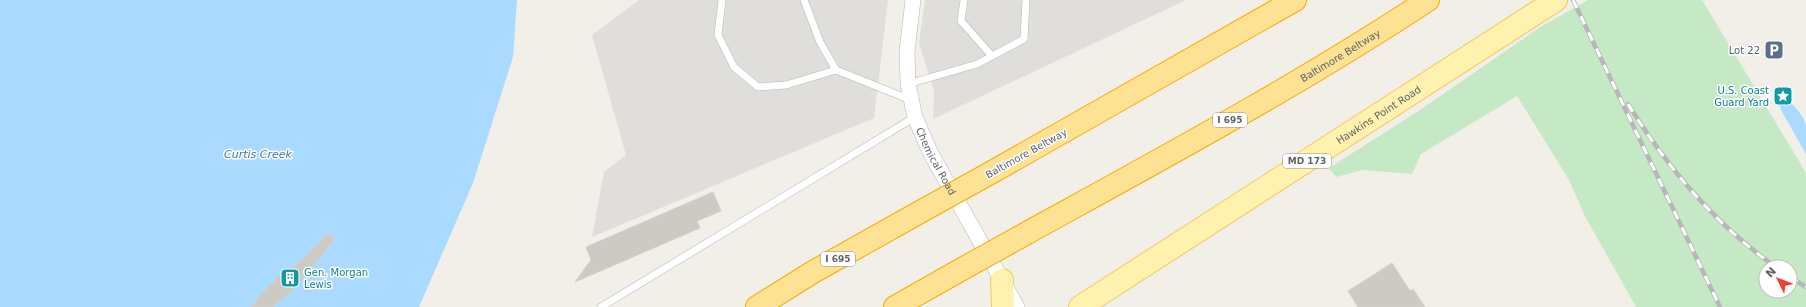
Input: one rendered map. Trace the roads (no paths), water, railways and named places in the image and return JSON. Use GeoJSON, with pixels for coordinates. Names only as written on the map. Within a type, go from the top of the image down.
{"type":"FeatureCollection","features":[{"type":"Feature","properties":{"kind":"highway","name":"Baltimore Beltway"},"geometry":{"type":"LineString","coordinates":[[757,307],[814,272],[1296,0]]}},
{"type":"Feature","properties":{"kind":"highway","name":"Baltimore Beltway"},"geometry":{"type":"LineString","coordinates":[[895,307],[1276,94],[1372,37],[1428,0]]}},
{"type":"Feature","properties":{"kind":"main road","name":"Hawkins Point Road"},"geometry":{"type":"LineString","coordinates":[[1080,307],[1556,0]]}},
{"type":"Feature","properties":{"kind":"main road"},"geometry":{"type":"LineString","coordinates":[[1002,280],[1003,307]]}},
{"type":"Feature","properties":{"kind":"street","name":"Chemical Road"},"geometry":{"type":"LineString","coordinates":[[913,0],[907,52],[908,84],[915,117],[930,152],[1017,307]]}},
{"type":"Feature","properties":{"kind":"lane"},"geometry":{"type":"LineString","coordinates":[[722,0],[718,35],[734,67],[758,87],[786,85],[836,70]]}},
{"type":"Feature","properties":{"kind":"lane"},"geometry":{"type":"LineString","coordinates":[[804,0],[820,42],[836,70],[911,100]]}},
{"type":"Feature","properties":{"kind":"lane"},"geometry":{"type":"LineString","coordinates":[[964,0],[962,21],[992,56]]}},
{"type":"Feature","properties":{"kind":"lane"},"geometry":{"type":"LineString","coordinates":[[908,84],[978,64],[1024,39],[1026,0]]}},
{"type":"Feature","properties":{"kind":"lane"},"geometry":{"type":"LineString","coordinates":[[601,307],[915,117]]}},
{"type":"Feature","properties":{"kind":"water","name":"Curtis Creek"},"geometry":{"type":"Polygon","coordinates":[[[0,0],[517,0],[513,57],[473,183],[419,307],[0,307],[0,0]]]}},
{"type":"Feature","properties":{"kind":"water"},"geometry":{"type":"Polygon","coordinates":[[[1784,98],[1791,103],[1805,121],[1806,154],[1781,110],[1779,103],[1784,98]]]}},
{"type":"Feature","properties":{"kind":"railway"},"geometry":{"type":"LineString","coordinates":[[1573,0],[1720,307]]}},
{"type":"Feature","properties":{"kind":"railway"},"geometry":{"type":"LineString","coordinates":[[1628,104],[1659,150],[1693,193],[1732,232],[1765,259]]}},
{"type":"Feature","properties":{"kind":"railway"},"geometry":{"type":"LineString","coordinates":[[1798,282],[1806,287]]}},
{"type":"Feature","properties":{"kind":"place","name":"Lot 22"},"geometry":{"type":"Point","coordinates":[1774,50]}},
{"type":"Feature","properties":{"kind":"place","name":"U.S. Coast Guard Yard"},"geometry":{"type":"Point","coordinates":[1783,96]}},
{"type":"Feature","properties":{"kind":"place","name":"Gen. Morgan Lewis"},"geometry":{"type":"Point","coordinates":[290,278]}}]}
